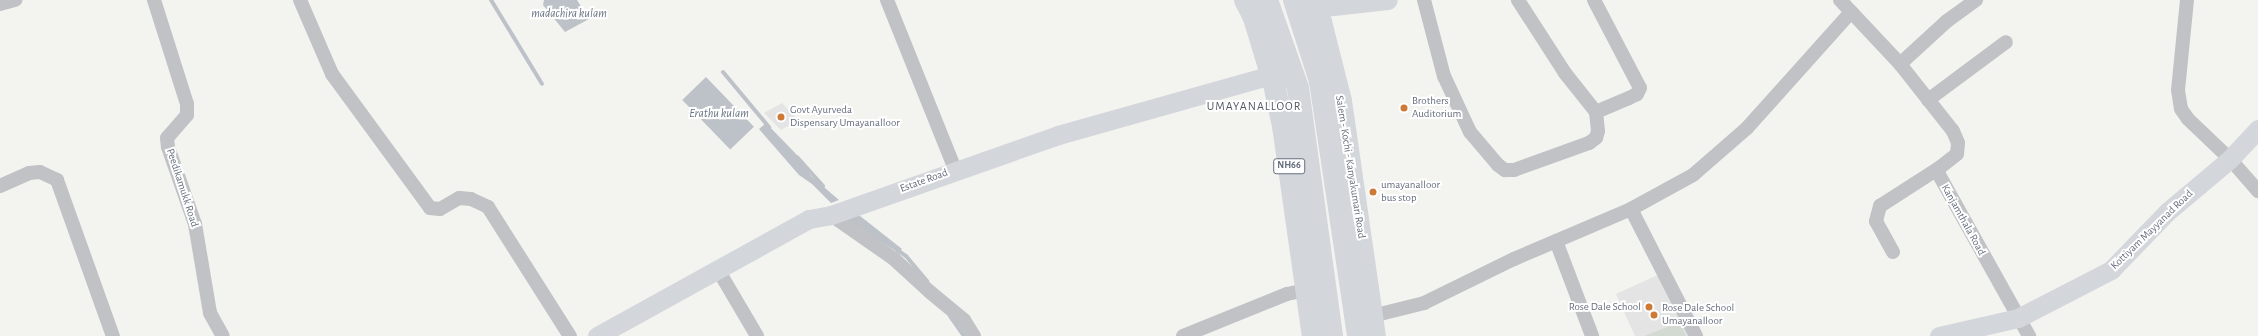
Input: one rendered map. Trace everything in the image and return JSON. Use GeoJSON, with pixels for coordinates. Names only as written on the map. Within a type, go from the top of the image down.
{"type":"FeatureCollection","features":[{"type":"Feature","properties":{"kind":"highway","name":"NH66"},"geometry":{"type":"LineString","coordinates":[[1245,0],[1254,18],[1272,76],[1283,126],[1313,336]]}},
{"type":"Feature","properties":{"kind":"highway"},"geometry":{"type":"LineString","coordinates":[[1267,0],[1298,88],[1332,336]]}},
{"type":"Feature","properties":{"kind":"highway"},"geometry":{"type":"LineString","coordinates":[[1294,0],[1320,81],[1358,336]]}},
{"type":"Feature","properties":{"kind":"highway","name":"Salem - Kochi - Kanyakumari Road"},"geometry":{"type":"LineString","coordinates":[[1313,4],[1341,101],[1373,326]]}},
{"type":"Feature","properties":{"kind":"street"},"geometry":{"type":"LineString","coordinates":[[0,4],[14,0]]}},
{"type":"Feature","properties":{"kind":"street","name":"Peedikamukk Road"},"geometry":{"type":"LineString","coordinates":[[154,0],[187,104],[188,115],[167,138],[168,147],[195,224],[210,313],[223,336]]}},
{"type":"Feature","properties":{"kind":"street"},"geometry":{"type":"LineString","coordinates":[[300,0],[332,74],[430,208],[440,209],[459,198],[471,199],[488,208],[570,336]]}},
{"type":"Feature","properties":{"kind":"street"},"geometry":{"type":"LineString","coordinates":[[887,0],[956,169]]}},
{"type":"Feature","properties":{"kind":"street"},"geometry":{"type":"LineString","coordinates":[[1313,4],[1388,0]]}},
{"type":"Feature","properties":{"kind":"street"},"geometry":{"type":"LineString","coordinates":[[1424,0],[1444,76],[1470,132],[1498,165],[1505,170],[1514,170],[1588,143],[1596,138],[1598,131],[1596,112],[1560,67],[1518,0]]}},
{"type":"Feature","properties":{"kind":"street"},"geometry":{"type":"LineString","coordinates":[[1594,0],[1640,88],[1637,94],[1596,112]]}},
{"type":"Feature","properties":{"kind":"street"},"geometry":{"type":"LineString","coordinates":[[1840,0],[1900,64],[1953,131],[1958,143],[1957,154],[1939,168],[1880,206],[1876,221],[1893,252]]}},
{"type":"Feature","properties":{"kind":"street"},"geometry":{"type":"LineString","coordinates":[[1900,64],[1947,21],[1976,0]]}},
{"type":"Feature","properties":{"kind":"street"},"geometry":{"type":"LineString","coordinates":[[2187,0],[2178,99],[2188,119],[2230,159],[2258,192]]}},
{"type":"Feature","properties":{"kind":"street"},"geometry":{"type":"LineString","coordinates":[[1373,326],[1556,241],[1631,209],[1693,175],[1747,128],[1851,12]]}},
{"type":"Feature","properties":{"kind":"street"},"geometry":{"type":"LineString","coordinates":[[1928,100],[2006,42]]}},
{"type":"Feature","properties":{"kind":"street","name":"Estate Road"},"geometry":{"type":"LineString","coordinates":[[597,336],[717,268],[809,219],[831,215],[956,169],[1058,135],[1272,76]]}},
{"type":"Feature","properties":{"kind":"street","name":"Kottiyam Mayyanad Road"},"geometry":{"type":"LineString","coordinates":[[1939,336],[2018,318],[2111,270],[2168,212],[2230,159],[2258,128]]}},
{"type":"Feature","properties":{"kind":"street","name":"Kanjamthala Road"},"geometry":{"type":"LineString","coordinates":[[1939,168],[1945,188],[2029,336]]}},
{"type":"Feature","properties":{"kind":"street"},"geometry":{"type":"LineString","coordinates":[[0,186],[29,173],[40,172],[57,180],[113,336]]}},
{"type":"Feature","properties":{"kind":"street"},"geometry":{"type":"LineString","coordinates":[[1631,209],[1696,336]]}},
{"type":"Feature","properties":{"kind":"street"},"geometry":{"type":"LineString","coordinates":[[831,215],[894,259],[930,292],[964,320],[974,336]]}},
{"type":"Feature","properties":{"kind":"street"},"geometry":{"type":"LineString","coordinates":[[1556,241],[1592,336]]}},
{"type":"Feature","properties":{"kind":"street"},"geometry":{"type":"LineString","coordinates":[[717,268],[757,336]]}},
{"type":"Feature","properties":{"kind":"street"},"geometry":{"type":"LineString","coordinates":[[1183,336],[1288,294],[1306,290]]}},
{"type":"Feature","properties":{"kind":"shaded area","name":"Govt Ayurveda Dispensary Umayanalloor"},"geometry":{"type":"Polygon","coordinates":[[[782,103],[798,120],[781,130],[764,113],[782,103]]]}},
{"type":"Feature","properties":{"kind":"shaded area","name":"Rose Dale School Umayanalloor"},"geometry":{"type":"Polygon","coordinates":[[[1662,273],[1691,336],[1635,336],[1616,294],[1662,273]]]}},
{"type":"Feature","properties":{"kind":"shaded area"},"geometry":{"type":"Polygon","coordinates":[[[1680,322],[1686,336],[1644,336],[1680,322]]]}},
{"type":"Feature","properties":{"kind":"water","name":"madachira kulam"},"geometry":{"type":"Polygon","coordinates":[[[544,0],[577,0],[589,19],[565,32],[543,5],[544,0]]]}},
{"type":"Feature","properties":{"kind":"water","name":"Erathu kulam"},"geometry":{"type":"Polygon","coordinates":[[[706,77],[754,127],[730,150],[682,100],[706,77]]]}},
{"type":"Feature","properties":{"kind":"water"},"geometry":{"type":"Polygon","coordinates":[[[766,123],[796,154],[811,176],[839,200],[831,203],[812,184],[799,175],[759,129],[766,123]]]}},
{"type":"Feature","properties":{"kind":"water"},"geometry":{"type":"Polygon","coordinates":[[[855,212],[902,249],[899,253],[841,217],[855,212]]]}},
{"type":"Feature","properties":{"kind":"waterway"},"geometry":{"type":"LineString","coordinates":[[491,0],[542,84]]}},
{"type":"Feature","properties":{"kind":"waterway"},"geometry":{"type":"LineString","coordinates":[[723,72],[769,127]]}},
{"type":"Feature","properties":{"kind":"waterway"},"geometry":{"type":"LineString","coordinates":[[797,157],[823,186]]}},
{"type":"Feature","properties":{"kind":"waterway"},"geometry":{"type":"LineString","coordinates":[[897,250],[906,256],[927,281]]}},
{"type":"Feature","properties":{"kind":"waterway"},"geometry":{"type":"LineString","coordinates":[[950,316],[964,336]]}},
{"type":"Feature","properties":{"kind":"place","name":"Brothers Auditorium"},"geometry":{"type":"Point","coordinates":[1404,108]}},
{"type":"Feature","properties":{"kind":"place","name":"Govt Ayurveda Dispensary Umayanalloor"},"geometry":{"type":"Point","coordinates":[781,117]}},
{"type":"Feature","properties":{"kind":"place","name":"umayanalloor bus stop"},"geometry":{"type":"Point","coordinates":[1373,192]}},
{"type":"Feature","properties":{"kind":"place","name":"Rose Dale School"},"geometry":{"type":"Point","coordinates":[1649,307]}},
{"type":"Feature","properties":{"kind":"place","name":"Rose Dale School Umayanalloor"},"geometry":{"type":"Point","coordinates":[1654,315]}},
{"type":"Feature","properties":{"kind":"district","name":"UMAYANALLOOR"},"geometry":{"type":"Point","coordinates":[1254,107]}}]}
